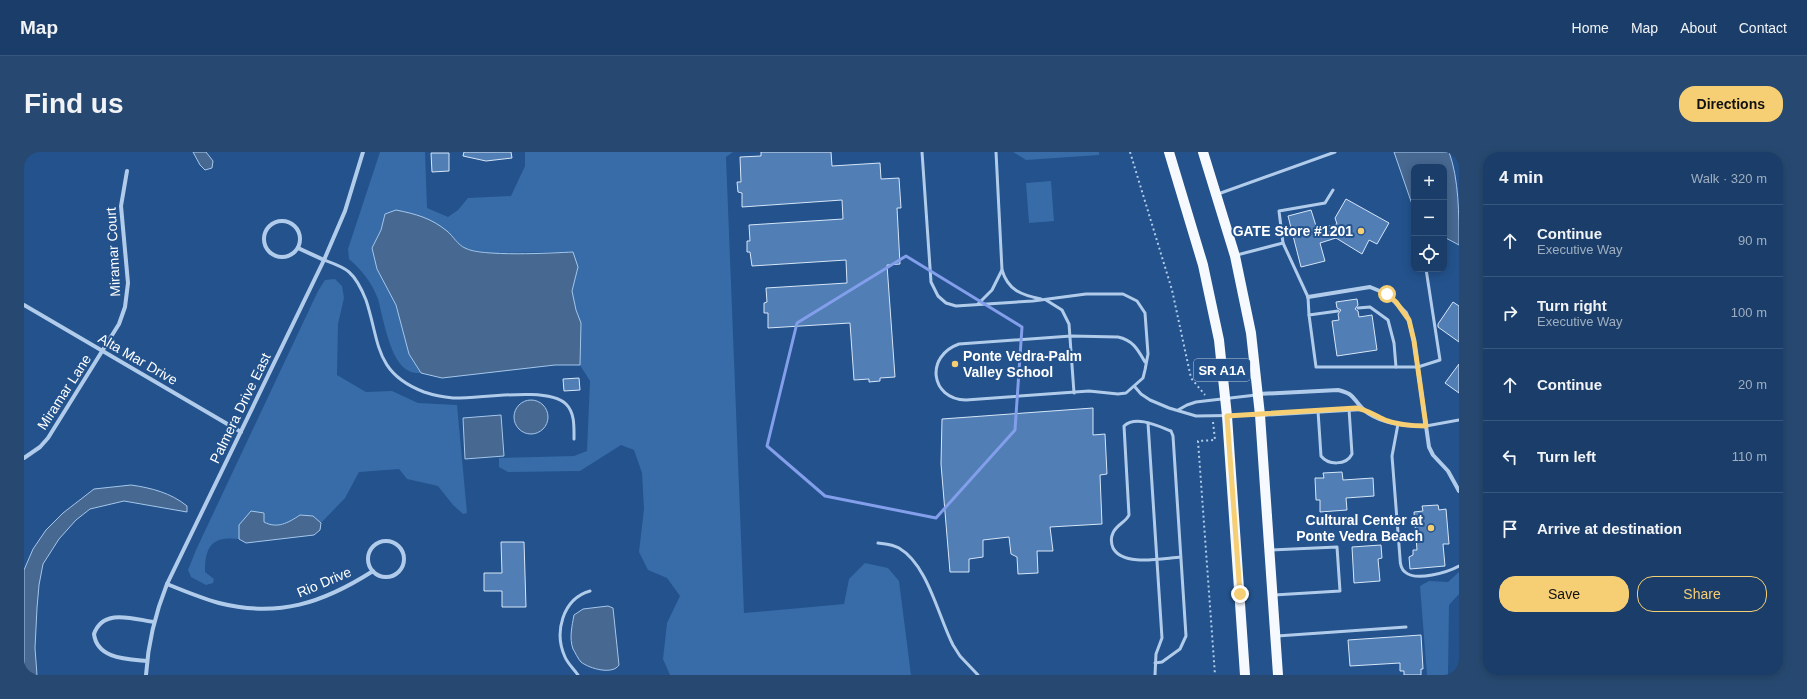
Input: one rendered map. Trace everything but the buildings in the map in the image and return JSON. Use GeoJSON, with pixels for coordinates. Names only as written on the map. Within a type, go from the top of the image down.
{"type":"FeatureCollection","features":[{"type":"Feature","properties":{"kind":"main road","name":"SR A1A"},"geometry":{"type":"LineString","coordinates":[[1169,152],[1203,265],[1212,302],[1218,340],[1226,398],[1245,675]]}},
{"type":"Feature","properties":{"kind":"main road","name":"SR A1A"},"geometry":{"type":"LineString","coordinates":[[1203,152],[1235,256],[1252,334],[1260,415],[1278,675]]}},
{"type":"Feature","properties":{"kind":"street","name":"Palmera Drive East"},"geometry":{"type":"LineString","coordinates":[[146,675],[154,622],[167,584],[324,260],[345,211],[363,152]]}},
{"type":"Feature","properties":{"kind":"street","name":"Miramar Court"},"geometry":{"type":"LineString","coordinates":[[103,352],[122,319],[127,295],[121,206],[127,171]]}},
{"type":"Feature","properties":{"kind":"street"},"geometry":{"type":"LineString","coordinates":[[278,221],[291,223],[297,229],[300,236],[298,248],[289,256],[281,257],[274,255],[268,251],[264,245],[265,232],[272,224],[278,221]]}},
{"type":"Feature","properties":{"kind":"street"},"geometry":{"type":"LineString","coordinates":[[298,248],[324,260]]}},
{"type":"Feature","properties":{"kind":"street"},"geometry":{"type":"LineString","coordinates":[[1308,297],[1370,288],[1387,294],[1396,302],[1409,320],[1431,451],[1448,471],[1459,491]]}},
{"type":"Feature","properties":{"kind":"street","name":"Alta Mar Drive"},"geometry":{"type":"LineString","coordinates":[[24,305],[241,432]]}},
{"type":"Feature","properties":{"kind":"street","name":"Miramar Lane"},"geometry":{"type":"LineString","coordinates":[[24,458],[40,447],[48,438],[103,352]]}},
{"type":"Feature","properties":{"kind":"street"},"geometry":{"type":"LineString","coordinates":[[1258,394],[1338,390],[1351,395],[1363,409],[1380,418],[1398,424],[1426,426]]}},
{"type":"Feature","properties":{"kind":"street"},"geometry":{"type":"LineString","coordinates":[[1260,415],[1363,409]]}},
{"type":"Feature","properties":{"kind":"street"},"geometry":{"type":"LineString","coordinates":[[387,542],[397,546],[403,554],[404,560],[398,572],[387,577],[378,575],[373,571],[369,566],[368,556],[373,547],[377,544],[387,542]]}},
{"type":"Feature","properties":{"kind":"street","name":"Rio Drive"},"geometry":{"type":"LineString","coordinates":[[167,584],[232,606],[254,609],[277,609],[308,603],[322,598],[373,571]]}},
{"type":"Feature","properties":{"kind":"street"},"geometry":{"type":"LineString","coordinates":[[147,661],[110,655],[97,646],[94,634],[99,622],[104,619],[125,618],[154,622]]}},
{"type":"Feature","properties":{"kind":"lane"},"geometry":{"type":"LineString","coordinates":[[922,152],[933,288],[938,296],[946,303],[956,306],[1045,299],[1086,294],[1123,294],[1133,298],[1143,308],[1147,318],[1148,354],[1145,362],[1143,378],[1135,387],[1126,393],[1118,394],[1089,391],[959,400],[952,398],[941,388],[936,374],[938,361],[941,355],[951,347],[959,344],[1071,336],[1118,337],[1125,338],[1137,348],[1145,362]]}},
{"type":"Feature","properties":{"kind":"lane"},"geometry":{"type":"LineString","coordinates":[[996,152],[1002,270],[1007,282],[1018,292],[1027,296],[1045,299],[1062,310],[1066,317],[1071,336],[1074,393]]}},
{"type":"Feature","properties":{"kind":"lane"},"geometry":{"type":"LineString","coordinates":[[1217,194],[1335,152]]}},
{"type":"Feature","properties":{"kind":"lane"},"geometry":{"type":"LineString","coordinates":[[1333,190],[1325,203],[1279,211],[1283,244],[1308,297],[1316,367],[1418,367],[1440,360],[1426,272]]}},
{"type":"Feature","properties":{"kind":"lane"},"geometry":{"type":"LineString","coordinates":[[1235,256],[1283,244]]}},
{"type":"Feature","properties":{"kind":"lane"},"geometry":{"type":"LineString","coordinates":[[324,260],[348,271],[356,280],[367,304],[378,349],[385,363],[393,374],[405,383],[423,392],[440,397],[455,398],[528,395],[547,396],[560,399],[567,405],[572,413],[574,439]]}},
{"type":"Feature","properties":{"kind":"lane"},"geometry":{"type":"LineString","coordinates":[[978,304],[992,290],[1002,270]]}},
{"type":"Feature","properties":{"kind":"lane"},"geometry":{"type":"LineString","coordinates":[[1358,308],[1370,307],[1388,320],[1394,343],[1396,367]]}},
{"type":"Feature","properties":{"kind":"lane"},"geometry":{"type":"LineString","coordinates":[[1309,315],[1338,311]]}},
{"type":"Feature","properties":{"kind":"lane"},"geometry":{"type":"LineString","coordinates":[[1135,387],[1141,394],[1150,400],[1187,414],[1196,416],[1260,415]]}},
{"type":"Feature","properties":{"kind":"lane"},"geometry":{"type":"LineString","coordinates":[[1178,410],[1186,405],[1196,402],[1258,394]]}},
{"type":"Feature","properties":{"kind":"lane"},"geometry":{"type":"LineString","coordinates":[[1318,411],[1321,456],[1326,460],[1335,463],[1346,461],[1352,454],[1349,409]]}},
{"type":"Feature","properties":{"kind":"lane"},"geometry":{"type":"LineString","coordinates":[[1426,426],[1459,420]]}},
{"type":"Feature","properties":{"kind":"lane"},"geometry":{"type":"LineString","coordinates":[[1155,663],[1162,662],[1180,650],[1186,636],[1181,557],[1173,436],[1171,431],[1148,423],[1138,421],[1128,423],[1124,426],[1129,514],[1127,519],[1113,532],[1112,542],[1119,555],[1129,560],[1181,557]]}},
{"type":"Feature","properties":{"kind":"lane"},"geometry":{"type":"LineString","coordinates":[[1148,423],[1158,558],[1162,638],[1156,654],[1156,675]]}},
{"type":"Feature","properties":{"kind":"lane"},"geometry":{"type":"LineString","coordinates":[[1398,424],[1393,444],[1392,456],[1402,569],[1406,573],[1410,574],[1429,575],[1445,573],[1459,566]]}},
{"type":"Feature","properties":{"kind":"lane"},"geometry":{"type":"LineString","coordinates":[[878,543],[892,544],[901,549],[921,572],[960,656],[978,675]]}},
{"type":"Feature","properties":{"kind":"lane"},"geometry":{"type":"LineString","coordinates":[[1269,550],[1337,547],[1340,591],[1273,596]]}},
{"type":"Feature","properties":{"kind":"lane"},"geometry":{"type":"LineString","coordinates":[[578,675],[563,651],[561,641],[561,623],[565,610],[572,601],[581,594],[590,591]]}},
{"type":"Feature","properties":{"kind":"lane"},"geometry":{"type":"LineString","coordinates":[[1275,636],[1406,626]]}},
{"type":"Feature","properties":{"kind":"highlighted area"},"geometry":{"type":"Polygon","coordinates":[[[906,256],[1022,327],[1015,430],[936,518],[825,496],[767,446],[797,323],[906,256]]]}},
{"type":"Feature","properties":{"kind":"shaded area"},"geometry":{"type":"Polygon","coordinates":[[[193,152],[206,152],[213,161],[212,168],[205,170],[200,165],[193,152]]]}},
{"type":"Feature","properties":{"kind":"shaded area"},"geometry":{"type":"Polygon","coordinates":[[[380,152],[425,152],[427,208],[448,217],[458,210],[468,198],[511,196],[525,166],[525,152],[733,152],[726,157],[744,613],[844,604],[849,579],[865,563],[888,568],[899,581],[911,675],[670,675],[663,659],[667,623],[680,596],[667,578],[648,570],[639,552],[644,509],[642,473],[634,450],[621,445],[580,471],[508,472],[499,467],[499,458],[574,456],[587,451],[590,381],[580,365],[581,323],[576,310],[572,291],[578,267],[573,252],[492,253],[465,249],[447,231],[385,214],[381,230],[372,248],[377,269],[396,305],[409,354],[421,373],[410,372],[402,366],[392,349],[378,299],[370,282],[349,259],[348,249],[380,152]]]}},
{"type":"Feature","properties":{"kind":"shaded area"},"geometry":{"type":"Polygon","coordinates":[[[1013,152],[1099,152],[1099,155],[1026,160],[1013,152]]]}},
{"type":"Feature","properties":{"kind":"shaded area"},"geometry":{"type":"Polygon","coordinates":[[[1394,152],[1449,152],[1457,185],[1459,245],[1447,239],[1447,164],[1411,164],[1411,201],[1394,152]]]}},
{"type":"Feature","properties":{"kind":"shaded area"},"geometry":{"type":"Polygon","coordinates":[[[1051,181],[1054,221],[1029,223],[1026,183],[1051,181]]]}},
{"type":"Feature","properties":{"kind":"shaded area"},"geometry":{"type":"Polygon","coordinates":[[[396,210],[417,215],[435,223],[447,231],[462,247],[473,251],[517,254],[573,252],[578,267],[572,291],[576,310],[581,323],[580,365],[555,365],[442,378],[421,373],[409,354],[396,305],[377,269],[372,248],[381,230],[385,214],[396,210]]]}},
{"type":"Feature","properties":{"kind":"shaded area"},"geometry":{"type":"Polygon","coordinates":[[[335,279],[342,286],[344,298],[338,324],[337,375],[366,392],[392,391],[418,403],[457,405],[467,513],[463,514],[453,505],[438,486],[407,479],[399,469],[359,472],[345,498],[321,523],[313,516],[301,515],[290,522],[272,526],[264,522],[239,525],[239,539],[230,538],[216,541],[209,549],[205,563],[205,572],[214,579],[213,583],[206,585],[191,577],[188,570],[196,550],[318,291],[325,280],[335,279]]]}},
{"type":"Feature","properties":{"kind":"shaded area"},"geometry":{"type":"Polygon","coordinates":[[[534,400],[541,402],[546,407],[548,417],[546,427],[541,432],[528,434],[521,432],[516,427],[514,414],[516,407],[521,402],[534,400]]]}},
{"type":"Feature","properties":{"kind":"shaded area"},"geometry":{"type":"Polygon","coordinates":[[[501,415],[504,456],[465,459],[463,418],[501,415]]]}},
{"type":"Feature","properties":{"kind":"shaded area"},"geometry":{"type":"Polygon","coordinates":[[[131,485],[168,494],[187,506],[187,512],[124,501],[90,509],[76,520],[59,539],[43,564],[37,608],[35,648],[37,675],[24,675],[24,570],[33,549],[46,530],[63,513],[94,489],[131,485]]]}},
{"type":"Feature","properties":{"kind":"shaded area"},"geometry":{"type":"Polygon","coordinates":[[[251,511],[264,513],[264,522],[273,525],[287,523],[300,515],[313,516],[321,523],[320,530],[314,535],[246,543],[239,539],[239,525],[251,511]]]}},
{"type":"Feature","properties":{"kind":"shaded area"},"geometry":{"type":"Polygon","coordinates":[[[1459,572],[1459,594],[1449,605],[1448,675],[1427,675],[1420,586],[1429,581],[1448,582],[1459,572]]]}},
{"type":"Feature","properties":{"kind":"shaded area"},"geometry":{"type":"Polygon","coordinates":[[[608,606],[613,608],[619,665],[612,670],[601,670],[585,665],[581,662],[573,649],[571,636],[574,615],[583,609],[608,606]]]}},
{"type":"Feature","properties":{"kind":"place","name":"GATE Store #1201"},"geometry":{"type":"Point","coordinates":[1361,231]}},
{"type":"Feature","properties":{"kind":"place","name":"Ponte Vedra-Palm Valley School"},"geometry":{"type":"Point","coordinates":[955,364]}},
{"type":"Feature","properties":{"kind":"place","name":"Cultural Center at Ponte Vedra Beach"},"geometry":{"type":"Point","coordinates":[1431,528]}},
{"type":"Feature","properties":{"kind":"route"},"geometry":{"type":"LineString","coordinates":[[1240,594],[1227,416],[1356,408],[1363,409],[1398,424],[1426,426],[1414,341],[1409,320],[1406,313],[1387,294]]}}]}
